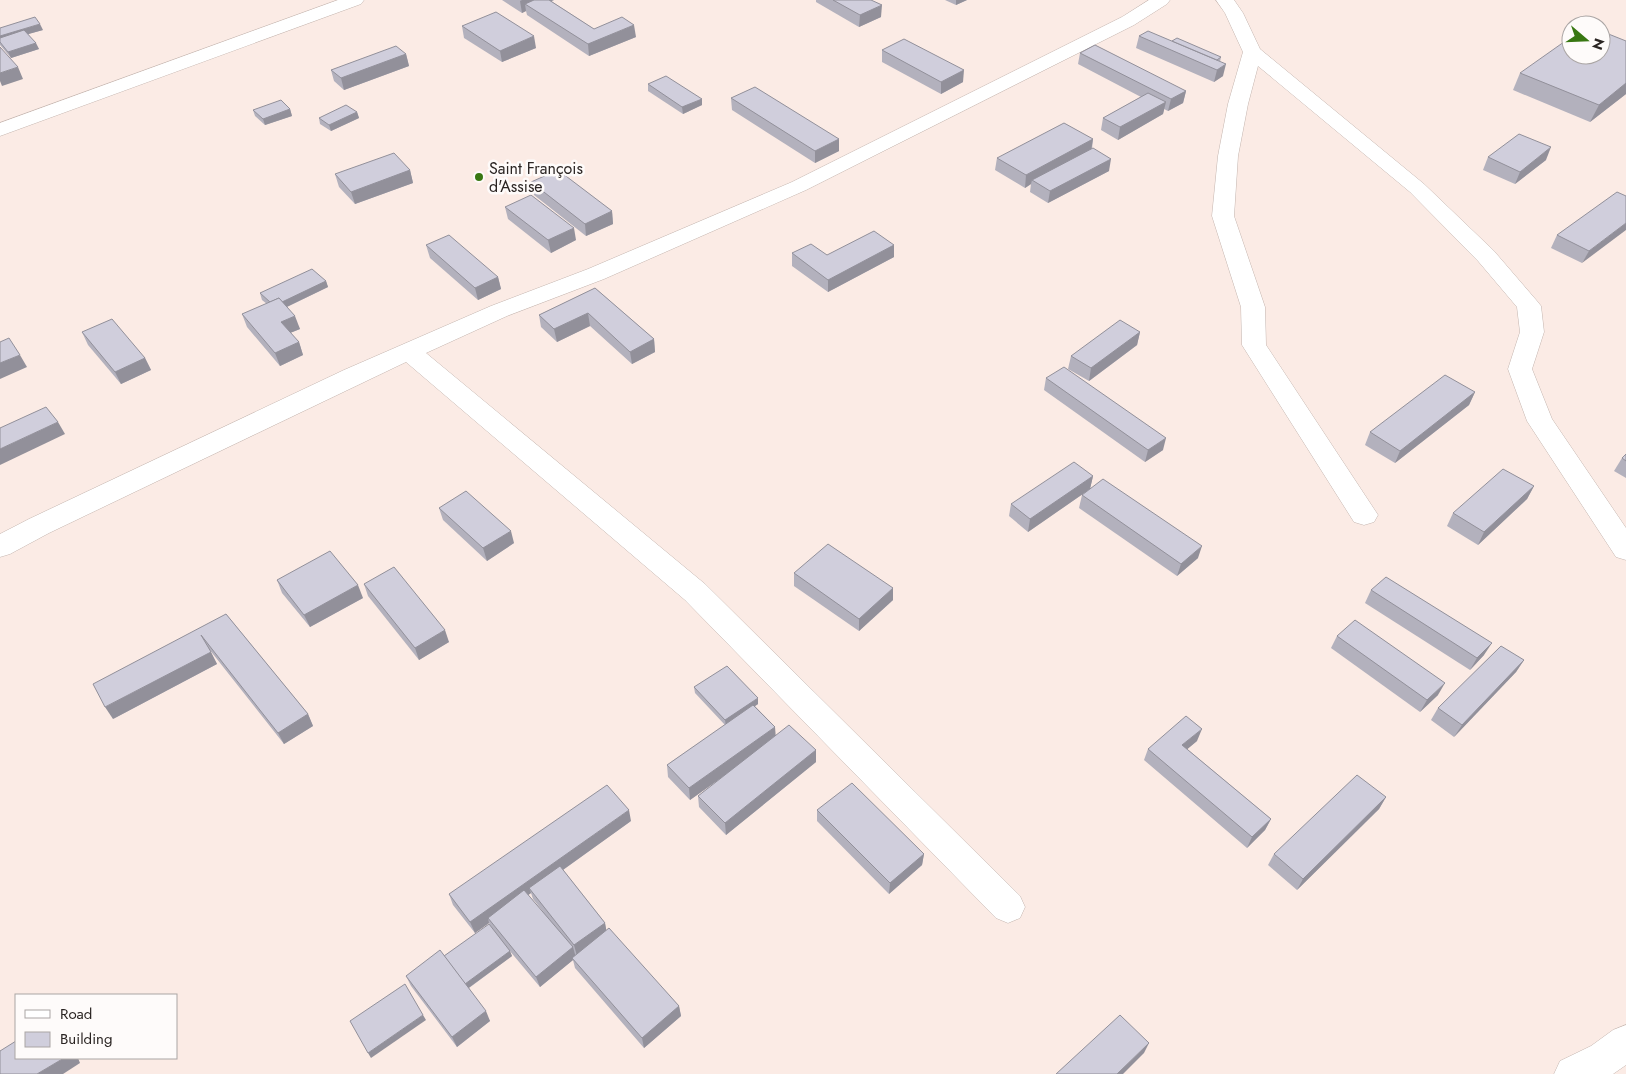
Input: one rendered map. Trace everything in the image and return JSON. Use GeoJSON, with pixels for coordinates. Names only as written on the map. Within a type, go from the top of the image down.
{"type":"FeatureCollection","features":[{"type":"Feature","properties":{"kind":"street"},"geometry":{"type":"LineString","coordinates":[[0,130],[356,0]]}},
{"type":"Feature","properties":{"kind":"street"},"geometry":{"type":"LineString","coordinates":[[0,547],[57,517],[409,351],[499,311],[596,274],[799,186],[1128,20],[1161,0]]}},
{"type":"Feature","properties":{"kind":"street"},"geometry":{"type":"LineString","coordinates":[[1225,0],[1234,13],[1252,52],[1417,188],[1486,256],[1529,306],[1532,332],[1520,369],[1540,421],[1626,550]]}},
{"type":"Feature","properties":{"kind":"street"},"geometry":{"type":"LineString","coordinates":[[1252,52],[1238,104],[1228,156],[1223,216],[1253,307],[1254,345],[1364,515]]}},
{"type":"Feature","properties":{"kind":"street"},"geometry":{"type":"LineString","coordinates":[[409,351],[695,592],[1008,907]]}},
{"type":"Feature","properties":{"kind":"street"},"geometry":{"type":"LineString","coordinates":[[1573,1074],[1604,1059],[1626,1043]]}},
{"type":"Feature","properties":{"kind":"building"},"geometry":{"type":"Polygon","coordinates":[[[534,0],[549,0],[594,29],[622,17],[634,25],[588,44],[525,4],[534,0]]]}},
{"type":"Feature","properties":{"kind":"building"},"geometry":{"type":"Polygon","coordinates":[[[833,0],[871,0],[882,5],[860,15],[833,0]]]}},
{"type":"Feature","properties":{"kind":"building"},"geometry":{"type":"Polygon","coordinates":[[[496,12],[534,36],[500,51],[462,26],[496,12]]]}},
{"type":"Feature","properties":{"kind":"building"},"geometry":{"type":"Polygon","coordinates":[[[35,17],[40,24],[0,36],[0,28],[35,17]]]}},
{"type":"Feature","properties":{"kind":"building"},"geometry":{"type":"Polygon","coordinates":[[[24,30],[36,43],[8,52],[0,42],[0,38],[24,30]]]}},
{"type":"Feature","properties":{"kind":"building"},"geometry":{"type":"Polygon","coordinates":[[[1148,31],[1226,64],[1217,70],[1139,36],[1148,31]]]}},
{"type":"Feature","properties":{"kind":"building"},"geometry":{"type":"Polygon","coordinates":[[[1611,35],[1626,41],[1626,83],[1599,105],[1520,73],[1561,44],[1561,65],[1611,65],[1611,35]]]}},
{"type":"Feature","properties":{"kind":"building"},"geometry":{"type":"Polygon","coordinates":[[[1177,38],[1221,57],[1217,60],[1172,41],[1177,38]]]}},
{"type":"Feature","properties":{"kind":"building"},"geometry":{"type":"Polygon","coordinates":[[[904,39],[964,70],[941,82],[882,50],[904,39]]]}},
{"type":"Feature","properties":{"kind":"building"},"geometry":{"type":"Polygon","coordinates":[[[1095,45],[1186,91],[1171,99],[1080,53],[1095,45]]]}},
{"type":"Feature","properties":{"kind":"building"},"geometry":{"type":"Polygon","coordinates":[[[396,46],[406,54],[341,78],[331,70],[396,46]]]}},
{"type":"Feature","properties":{"kind":"building"},"geometry":{"type":"Polygon","coordinates":[[[0,47],[18,67],[0,73],[0,47]]]}},
{"type":"Feature","properties":{"kind":"building"},"geometry":{"type":"Polygon","coordinates":[[[666,76],[702,99],[682,107],[648,84],[666,76]]]}},
{"type":"Feature","properties":{"kind":"building"},"geometry":{"type":"Polygon","coordinates":[[[755,87],[839,139],[815,151],[731,98],[755,87]]]}},
{"type":"Feature","properties":{"kind":"building"},"geometry":{"type":"Polygon","coordinates":[[[1148,93],[1166,102],[1120,127],[1103,118],[1148,93]]]}},
{"type":"Feature","properties":{"kind":"building"},"geometry":{"type":"Polygon","coordinates":[[[281,100],[290,109],[263,119],[253,110],[281,100]]]}},
{"type":"Feature","properties":{"kind":"building"},"geometry":{"type":"Polygon","coordinates":[[[346,105],[357,112],[329,125],[319,118],[346,105]]]}},
{"type":"Feature","properties":{"kind":"building"},"geometry":{"type":"Polygon","coordinates":[[[1064,123],[1093,139],[1026,175],[997,158],[1064,123]]]}},
{"type":"Feature","properties":{"kind":"building"},"geometry":{"type":"Polygon","coordinates":[[[1519,134],[1551,147],[1520,172],[1488,157],[1519,134]]]}},
{"type":"Feature","properties":{"kind":"building"},"geometry":{"type":"Polygon","coordinates":[[[1093,148],[1111,159],[1050,191],[1032,180],[1093,148]]]}},
{"type":"Feature","properties":{"kind":"building"},"geometry":{"type":"Polygon","coordinates":[[[394,153],[410,170],[351,192],[335,174],[394,153]]]}},
{"type":"Feature","properties":{"kind":"building"},"geometry":{"type":"Polygon","coordinates":[[[558,170],[612,211],[585,224],[531,182],[558,170]]]}},
{"type":"Feature","properties":{"kind":"building"},"geometry":{"type":"Polygon","coordinates":[[[1617,192],[1626,196],[1626,223],[1589,251],[1557,235],[1617,192]]]}},
{"type":"Feature","properties":{"kind":"building"},"geometry":{"type":"Polygon","coordinates":[[[531,195],[574,228],[548,240],[505,207],[531,195]]]}},
{"type":"Feature","properties":{"kind":"building"},"geometry":{"type":"Polygon","coordinates":[[[874,231],[894,245],[828,280],[792,253],[811,244],[827,255],[874,231]]]}},
{"type":"Feature","properties":{"kind":"building"},"geometry":{"type":"Polygon","coordinates":[[[449,235],[498,277],[475,288],[426,245],[449,235]]]}},
{"type":"Feature","properties":{"kind":"building"},"geometry":{"type":"Polygon","coordinates":[[[312,269],[326,281],[282,302],[279,298],[270,302],[260,293],[312,269]]]}},
{"type":"Feature","properties":{"kind":"building"},"geometry":{"type":"Polygon","coordinates":[[[595,288],[654,339],[630,352],[588,313],[554,329],[539,315],[595,288]]]}},
{"type":"Feature","properties":{"kind":"building"},"geometry":{"type":"Polygon","coordinates":[[[279,298],[295,316],[281,322],[299,342],[275,353],[242,314],[279,298]]]}},
{"type":"Feature","properties":{"kind":"building"},"geometry":{"type":"Polygon","coordinates":[[[112,319],[145,358],[115,372],[82,332],[112,319]]]}},
{"type":"Feature","properties":{"kind":"building"},"geometry":{"type":"Polygon","coordinates":[[[1120,320],[1140,332],[1091,368],[1071,356],[1120,320]]]}},
{"type":"Feature","properties":{"kind":"building"},"geometry":{"type":"Polygon","coordinates":[[[9,338],[20,355],[0,363],[0,342],[9,338]]]}},
{"type":"Feature","properties":{"kind":"building"},"geometry":{"type":"Polygon","coordinates":[[[1064,367],[1166,438],[1148,450],[1046,378],[1064,367]]]}},
{"type":"Feature","properties":{"kind":"building"},"geometry":{"type":"Polygon","coordinates":[[[1445,375],[1475,392],[1400,451],[1370,432],[1445,375]]]}},
{"type":"Feature","properties":{"kind":"building"},"geometry":{"type":"Polygon","coordinates":[[[46,407],[58,422],[0,449],[0,428],[46,407]]]}},
{"type":"Feature","properties":{"kind":"building"},"geometry":{"type":"Polygon","coordinates":[[[1074,462],[1093,476],[1030,519],[1011,504],[1074,462]]]}},
{"type":"Feature","properties":{"kind":"building"},"geometry":{"type":"Polygon","coordinates":[[[1503,469],[1534,486],[1484,532],[1453,513],[1503,469]]]}},
{"type":"Feature","properties":{"kind":"building"},"geometry":{"type":"Polygon","coordinates":[[[1103,479],[1202,546],[1181,564],[1082,495],[1103,479]]]}},
{"type":"Feature","properties":{"kind":"building"},"geometry":{"type":"Polygon","coordinates":[[[466,491],[511,531],[483,548],[439,508],[466,491]]]}},
{"type":"Feature","properties":{"kind":"building"},"geometry":{"type":"Polygon","coordinates":[[[828,544],[893,588],[859,619],[794,573],[828,544]]]}},
{"type":"Feature","properties":{"kind":"building"},"geometry":{"type":"Polygon","coordinates":[[[330,551],[358,585],[304,615],[277,580],[330,551]]]}},
{"type":"Feature","properties":{"kind":"building"},"geometry":{"type":"Polygon","coordinates":[[[394,567],[445,630],[415,648],[364,584],[394,567]]]}},
{"type":"Feature","properties":{"kind":"building"},"geometry":{"type":"Polygon","coordinates":[[[1386,577],[1492,643],[1477,658],[1371,590],[1386,577]]]}},
{"type":"Feature","properties":{"kind":"building"},"geometry":{"type":"Polygon","coordinates":[[[226,614],[308,714],[278,733],[201,635],[211,652],[105,707],[93,684],[226,614]]]}},
{"type":"Feature","properties":{"kind":"building"},"geometry":{"type":"Polygon","coordinates":[[[1355,620],[1445,683],[1427,700],[1337,636],[1355,620]]]}},
{"type":"Feature","properties":{"kind":"building"},"geometry":{"type":"Polygon","coordinates":[[[1501,646],[1524,660],[1462,725],[1438,708],[1501,646]]]}},
{"type":"Feature","properties":{"kind":"building"},"geometry":{"type":"Polygon","coordinates":[[[727,666],[758,698],[725,720],[694,687],[727,666]]]}},
{"type":"Feature","properties":{"kind":"building"},"geometry":{"type":"Polygon","coordinates":[[[753,705],[775,727],[689,788],[667,765],[753,705]]]}},
{"type":"Feature","properties":{"kind":"building"},"geometry":{"type":"Polygon","coordinates":[[[1186,716],[1202,729],[1182,745],[1271,819],[1252,837],[1148,749],[1186,716]]]}},
{"type":"Feature","properties":{"kind":"building"},"geometry":{"type":"Polygon","coordinates":[[[789,725],[816,750],[725,823],[698,796],[789,725]]]}},
{"type":"Feature","properties":{"kind":"building"},"geometry":{"type":"Polygon","coordinates":[[[1357,775],[1386,797],[1303,879],[1274,854],[1357,775]]]}},
{"type":"Feature","properties":{"kind":"building"},"geometry":{"type":"Polygon","coordinates":[[[852,783],[924,854],[890,883],[817,810],[852,783]]]}},
{"type":"Feature","properties":{"kind":"building"},"geometry":{"type":"Polygon","coordinates":[[[607,785],[629,810],[470,922],[449,894],[607,785]]]}},
{"type":"Feature","properties":{"kind":"building"},"geometry":{"type":"Polygon","coordinates":[[[560,866],[605,923],[574,945],[529,888],[560,866]]]}},
{"type":"Feature","properties":{"kind":"building"},"geometry":{"type":"Polygon","coordinates":[[[524,890],[573,947],[536,977],[488,918],[524,890]]]}},
{"type":"Feature","properties":{"kind":"building"},"geometry":{"type":"Polygon","coordinates":[[[489,924],[510,951],[465,984],[444,956],[489,924]]]}},
{"type":"Feature","properties":{"kind":"building"},"geometry":{"type":"Polygon","coordinates":[[[609,928],[679,1006],[642,1038],[572,958],[609,928]]]}},
{"type":"Feature","properties":{"kind":"building"},"geometry":{"type":"Polygon","coordinates":[[[440,950],[486,1011],[452,1037],[406,976],[440,950]]]}},
{"type":"Feature","properties":{"kind":"building"},"geometry":{"type":"Polygon","coordinates":[[[405,984],[423,1015],[368,1053],[350,1021],[405,984]]]}},
{"type":"Feature","properties":{"kind":"building"},"geometry":{"type":"Polygon","coordinates":[[[1120,1015],[1149,1043],[1117,1074],[1056,1074],[1120,1015]]]}},
{"type":"Feature","properties":{"kind":"building"},"geometry":{"type":"Polygon","coordinates":[[[15,1042],[15,1059],[62,1059],[37,1074],[0,1074],[0,1051],[15,1042]]]}},
{"type":"Feature","properties":{"kind":"place","name":"Saint François d'Assise"},"geometry":{"type":"Point","coordinates":[479,177]}}]}
